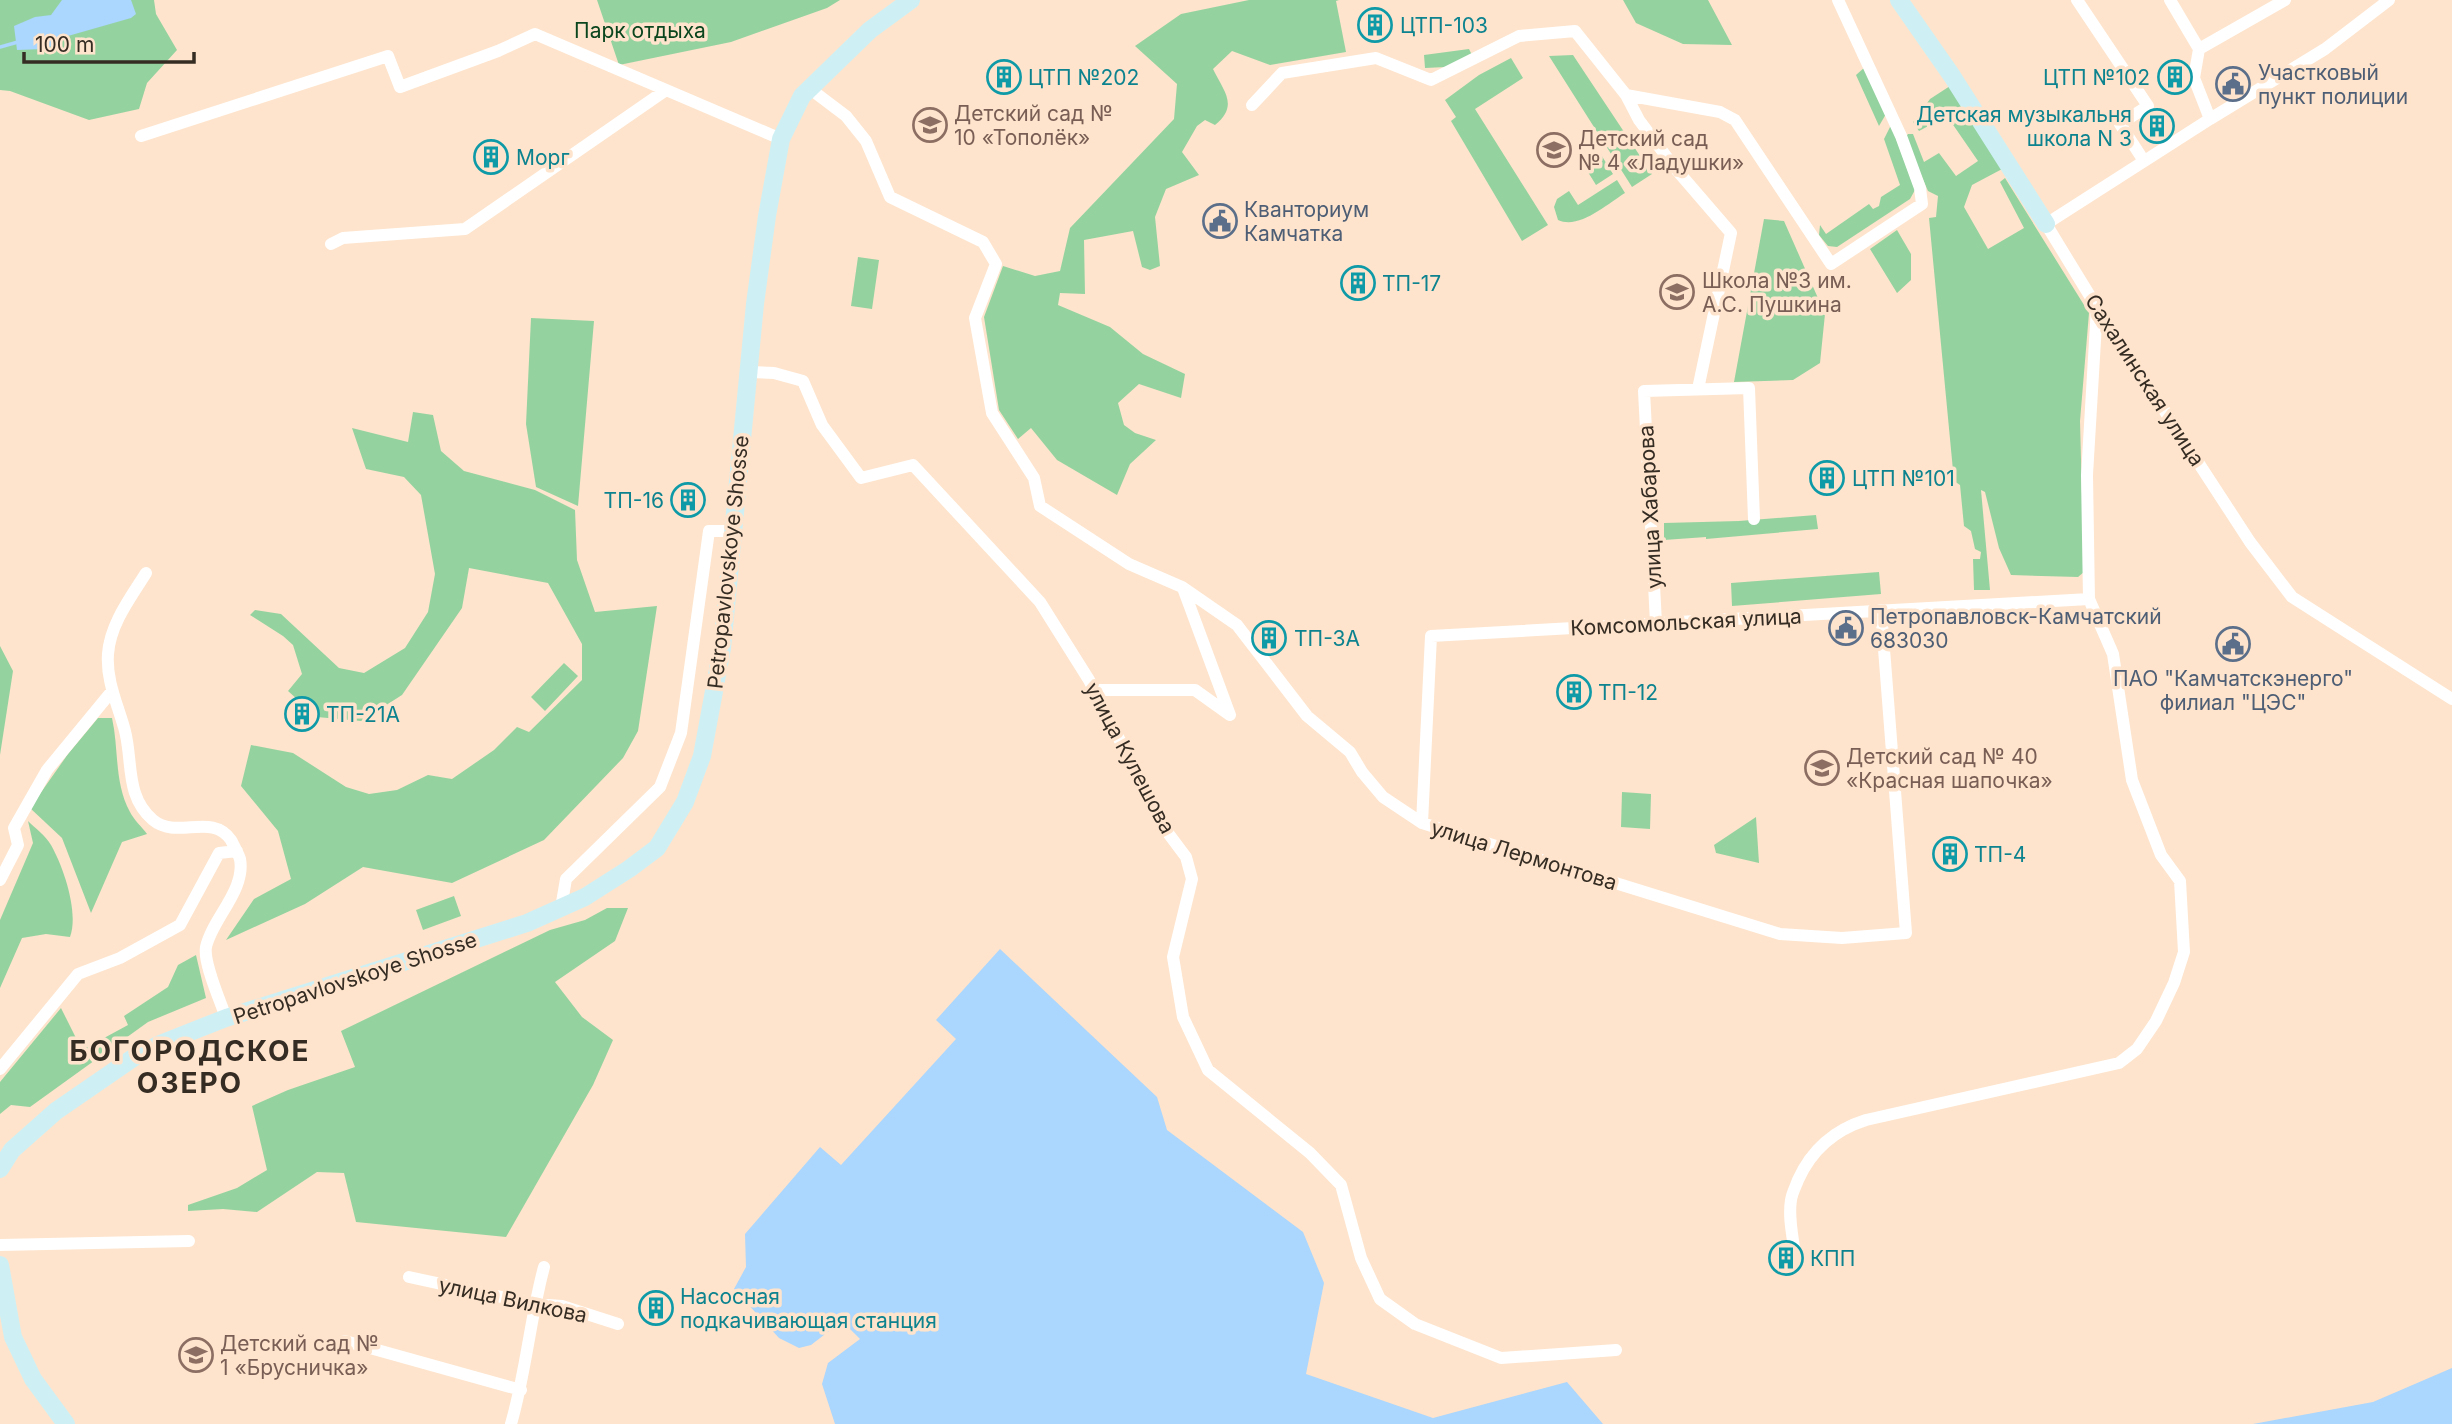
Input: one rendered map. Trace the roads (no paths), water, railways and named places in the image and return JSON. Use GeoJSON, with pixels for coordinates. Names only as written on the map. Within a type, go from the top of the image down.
{"type":"FeatureCollection","features":[{"type":"Feature","properties":{"kind":"main road","name":"Petropavlovskoye Shosse"},"geometry":{"type":"LineString","coordinates":[[0,1169],[12,1150],[56,1111],[134,1058],[160,1044],[226,1018],[527,923],[585,897],[657,848],[685,802],[702,756],[722,648],[748,372],[767,216],[782,139],[802,96],[809,88],[870,30],[911,0]]}},
{"type":"Feature","properties":{"kind":"main road","name":"Сахалинская улица"},"geometry":{"type":"LineString","coordinates":[[1899,0],[1952,76],[2046,224]]}},
{"type":"Feature","properties":{"kind":"main road"},"geometry":{"type":"LineString","coordinates":[[0,1265],[13,1337],[33,1379],[66,1424]]}},
{"type":"Feature","properties":{"kind":"street"},"geometry":{"type":"LineString","coordinates":[[1626,95],[1720,113],[1735,120],[1831,264],[1922,204],[1920,188],[1901,136],[1838,0]]}},
{"type":"Feature","properties":{"kind":"street"},"geometry":{"type":"LineString","coordinates":[[2077,0],[2148,106],[2120,124],[2144,161]]}},
{"type":"Feature","properties":{"kind":"street"},"geometry":{"type":"LineString","coordinates":[[2170,0],[2199,48],[2194,78],[2210,119]]}},
{"type":"Feature","properties":{"kind":"street"},"geometry":{"type":"LineString","coordinates":[[2199,48],[2285,0]]}},
{"type":"Feature","properties":{"kind":"street"},"geometry":{"type":"LineString","coordinates":[[2046,224],[2325,49],[2389,0]]}},
{"type":"Feature","properties":{"kind":"street"},"geometry":{"type":"LineString","coordinates":[[1252,104],[1282,73],[1376,58],[1431,80],[1519,36],[1575,31],[1626,95],[1639,120],[1675,169],[1731,233],[1698,389],[1749,388],[1754,519]]}},
{"type":"Feature","properties":{"kind":"street"},"geometry":{"type":"LineString","coordinates":[[141,136],[388,56],[400,87],[498,51],[535,34],[782,139]]}},
{"type":"Feature","properties":{"kind":"street","name":"улица Лермонтова"},"geometry":{"type":"LineString","coordinates":[[809,88],[846,116],[866,141],[890,197],[983,242],[996,264],[975,318],[992,414],[1034,478],[1040,506],[1129,564],[1182,587],[1237,625],[1307,716],[1350,752],[1362,772],[1383,797],[1422,823],[1780,934],[1842,938],[1906,933],[1881,610]]}},
{"type":"Feature","properties":{"kind":"street"},"geometry":{"type":"LineString","coordinates":[[331,244],[343,238],[465,229],[666,90]]}},
{"type":"Feature","properties":{"kind":"street","name":"Сахалинская улица"},"geometry":{"type":"LineString","coordinates":[[2046,224],[2250,542],[2292,597],[2452,699]]}},
{"type":"Feature","properties":{"kind":"street"},"geometry":{"type":"LineString","coordinates":[[1796,1255],[1790,1216],[1791,1198],[1802,1171],[1820,1145],[1846,1126],[2119,1063],[2137,1049],[2156,1021],[2184,953],[2180,881],[2161,855],[2132,780],[2113,654],[2089,599],[2087,475],[2097,307]]}},
{"type":"Feature","properties":{"kind":"street","name":"улица Кулешова"},"geometry":{"type":"LineString","coordinates":[[748,372],[774,373],[803,381],[822,425],[862,478],[913,465],[1040,602],[1093,690],[1165,829],[1186,857],[1192,879],[1173,957],[1183,1017],[1208,1070],[1310,1153],[1340,1185],[1361,1258],[1380,1299],[1415,1324],[1501,1358],[1616,1350]]}},
{"type":"Feature","properties":{"kind":"street","name":"улица Хабарова"},"geometry":{"type":"LineString","coordinates":[[1656,623],[1644,391],[1698,389]]}},
{"type":"Feature","properties":{"kind":"street"},"geometry":{"type":"LineString","coordinates":[[561,908],[566,879],[660,787],[681,733],[709,531],[734,531]]}},
{"type":"Feature","properties":{"kind":"street"},"geometry":{"type":"LineString","coordinates":[[146,573],[118,619],[112,638],[108,653],[112,691],[125,733],[132,784],[143,808],[155,821],[171,828],[215,827],[224,832],[237,851],[240,874],[206,948],[208,963],[226,1018]]}},
{"type":"Feature","properties":{"kind":"street"},"geometry":{"type":"LineString","coordinates":[[1093,690],[1195,690],[1230,715],[1182,587]]}},
{"type":"Feature","properties":{"kind":"street","name":"Комсомольская улица"},"geometry":{"type":"LineString","coordinates":[[1422,823],[1431,636],[2089,599]]}},
{"type":"Feature","properties":{"kind":"street"},"geometry":{"type":"LineString","coordinates":[[0,880],[18,845],[14,828],[47,769],[112,691]]}},
{"type":"Feature","properties":{"kind":"street"},"geometry":{"type":"LineString","coordinates":[[0,1069],[78,974],[120,958],[180,925],[219,853],[237,851]]}},
{"type":"Feature","properties":{"kind":"street"},"geometry":{"type":"LineString","coordinates":[[0,1245],[189,1241]]}},
{"type":"Feature","properties":{"kind":"street"},"geometry":{"type":"LineString","coordinates":[[511,1424],[521,1390],[534,1304],[544,1267]]}},
{"type":"Feature","properties":{"kind":"street","name":"улица Вилкова"},"geometry":{"type":"LineString","coordinates":[[409,1277],[534,1304],[562,1306],[618,1324]]}},
{"type":"Feature","properties":{"kind":"street"},"geometry":{"type":"LineString","coordinates":[[345,1341],[521,1390]]}},
{"type":"Feature","properties":{"kind":"water"},"geometry":{"type":"Polygon","coordinates":[[[62,0],[131,0],[136,14],[131,18],[61,38],[62,42],[44,49],[17,50],[14,26],[35,17],[51,15],[62,0]]]}},
{"type":"Feature","properties":{"kind":"water"},"geometry":{"type":"Polygon","coordinates":[[[1000,949],[1157,1097],[1167,1130],[1303,1232],[1324,1283],[1306,1374],[1433,1418],[1567,1382],[1603,1424],[835,1424],[822,1384],[828,1363],[860,1339],[842,1321],[811,1345],[799,1348],[779,1338],[734,1289],[746,1267],[745,1234],[820,1147],[841,1165],[956,1039],[936,1020],[1000,949]]]}},
{"type":"Feature","properties":{"kind":"water"},"geometry":{"type":"Polygon","coordinates":[[[2452,1368],[2452,1424],[2253,1424],[2373,1402],[2452,1368]]]}},
{"type":"Feature","properties":{"kind":"waterway"},"geometry":{"type":"LineString","coordinates":[[0,47],[18,42]]}},
{"type":"Feature","properties":{"kind":"place","name":"ЦТП-103"},"geometry":{"type":"Point","coordinates":[1375,25]}},
{"type":"Feature","properties":{"kind":"place","name":"ЦТП №202"},"geometry":{"type":"Point","coordinates":[1004,77]}},
{"type":"Feature","properties":{"kind":"place","name":"ЦТП №102"},"geometry":{"type":"Point","coordinates":[2175,77]}},
{"type":"Feature","properties":{"kind":"place","name":"Участковый пункт полиции"},"geometry":{"type":"Point","coordinates":[2233,84]}},
{"type":"Feature","properties":{"kind":"place","name":"Детский сад № 10 «Тополёк»"},"geometry":{"type":"Point","coordinates":[930,125]}},
{"type":"Feature","properties":{"kind":"place","name":"Детская музыкальня школа N 3"},"geometry":{"type":"Point","coordinates":[2157,126]}},
{"type":"Feature","properties":{"kind":"place","name":"Детский сад № 4 «Ладушки»"},"geometry":{"type":"Point","coordinates":[1554,150]}},
{"type":"Feature","properties":{"kind":"place","name":"Морг"},"geometry":{"type":"Point","coordinates":[491,157]}},
{"type":"Feature","properties":{"kind":"place","name":"Кванториум Камчатка"},"geometry":{"type":"Point","coordinates":[1220,221]}},
{"type":"Feature","properties":{"kind":"place","name":"ТП-17"},"geometry":{"type":"Point","coordinates":[1358,283]}},
{"type":"Feature","properties":{"kind":"place","name":"Школа №3 им. А.С. Пушкина"},"geometry":{"type":"Point","coordinates":[1677,292]}},
{"type":"Feature","properties":{"kind":"place","name":"ЦТП №101"},"geometry":{"type":"Point","coordinates":[1827,478]}},
{"type":"Feature","properties":{"kind":"place","name":"ТП-16"},"geometry":{"type":"Point","coordinates":[688,500]}},
{"type":"Feature","properties":{"kind":"place","name":"Петропавловск-Камчатский 683030"},"geometry":{"type":"Point","coordinates":[1846,628]}},
{"type":"Feature","properties":{"kind":"place","name":"ТП-3А"},"geometry":{"type":"Point","coordinates":[1269,638]}},
{"type":"Feature","properties":{"kind":"place","name":"ПАО \"Камчатскэнерго\" филиал \"ЦЭС\""},"geometry":{"type":"Point","coordinates":[2233,644]}},
{"type":"Feature","properties":{"kind":"place","name":"ТП-12"},"geometry":{"type":"Point","coordinates":[1574,692]}},
{"type":"Feature","properties":{"kind":"place","name":"ТП-21А"},"geometry":{"type":"Point","coordinates":[302,714]}},
{"type":"Feature","properties":{"kind":"place","name":"Детский сад № 40 «Красная шапочка»"},"geometry":{"type":"Point","coordinates":[1822,768]}},
{"type":"Feature","properties":{"kind":"place","name":"ТП-4"},"geometry":{"type":"Point","coordinates":[1950,854]}},
{"type":"Feature","properties":{"kind":"place","name":"КПП"},"geometry":{"type":"Point","coordinates":[1786,1258]}},
{"type":"Feature","properties":{"kind":"place","name":"Насосная подкачивающая станция"},"geometry":{"type":"Point","coordinates":[656,1308]}},
{"type":"Feature","properties":{"kind":"place","name":"Детский сад № 1 «Брусничка»"},"geometry":{"type":"Point","coordinates":[196,1355]}},
{"type":"Feature","properties":{"kind":"district","name":"БОГОРОДСКОЕ ОЗЕРО"},"geometry":{"type":"Point","coordinates":[190,1067]}},
{"type":"Feature","properties":{"kind":"park label","name":"Парк отдыха"},"geometry":{"type":"Point","coordinates":[640,30]}}]}
